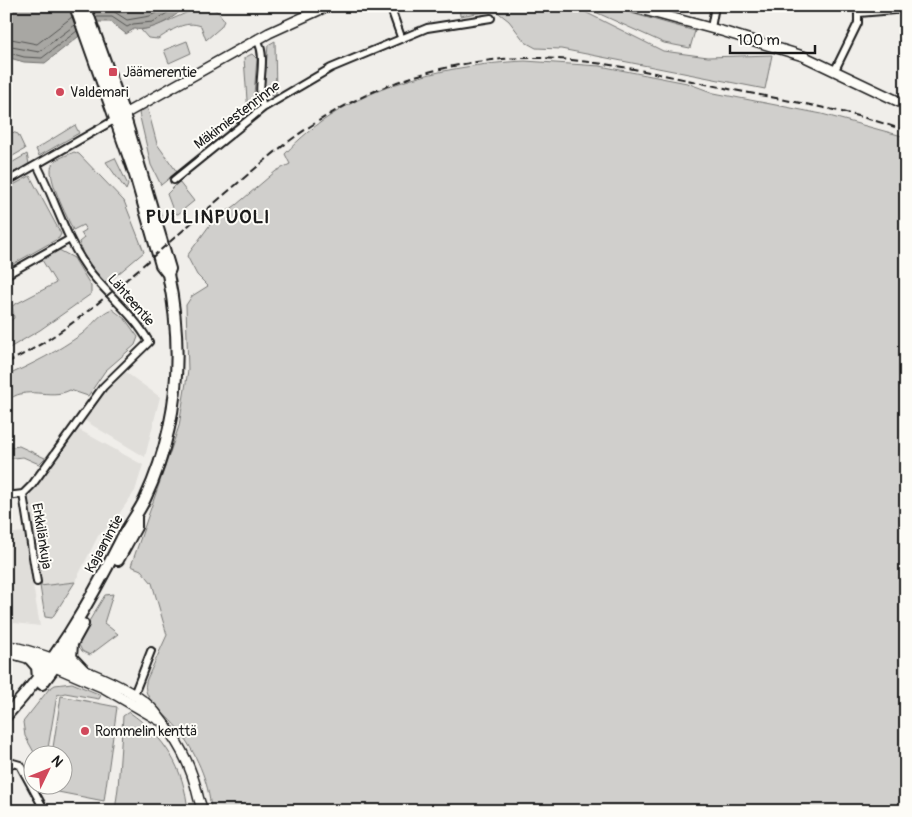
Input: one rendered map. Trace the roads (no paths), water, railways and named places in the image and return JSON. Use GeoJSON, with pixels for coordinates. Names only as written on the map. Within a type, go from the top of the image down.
{"type":"FeatureCollection","features":[{"type":"Feature","properties":{"kind":"main road"},"geometry":{"type":"LineString","coordinates":[[75,6],[120,116],[164,244],[170,269],[168,274],[175,316],[176,384],[164,448],[136,516]]}},
{"type":"Feature","properties":{"kind":"main road"},"geometry":{"type":"LineString","coordinates":[[85,6],[97,57]]}},
{"type":"Feature","properties":{"kind":"main road"},"geometry":{"type":"LineString","coordinates":[[120,116],[258,41],[269,33],[328,6]]}},
{"type":"Feature","properties":{"kind":"main road"},"geometry":{"type":"LineString","coordinates":[[629,6],[711,28],[803,56],[906,105]]}},
{"type":"Feature","properties":{"kind":"main road","name":"Kajaanintie"},"geometry":{"type":"LineString","coordinates":[[6,724],[73,642],[136,527],[136,516]]}},
{"type":"Feature","properties":{"kind":"main road","name":"Kajaanintie"},"geometry":{"type":"LineString","coordinates":[[6,716],[38,678],[54,663],[88,604],[124,532],[136,516]]}},
{"type":"Feature","properties":{"kind":"main road"},"geometry":{"type":"LineString","coordinates":[[73,642],[71,657],[86,672]]}},
{"type":"Feature","properties":{"kind":"main road"},"geometry":{"type":"LineString","coordinates":[[6,645],[54,663],[132,699]]}},
{"type":"Feature","properties":{"kind":"main road"},"geometry":{"type":"LineString","coordinates":[[6,652],[86,672],[108,681],[159,720],[184,753],[192,769],[202,811]]}},
{"type":"Feature","properties":{"kind":"main road"},"geometry":{"type":"LineString","coordinates":[[30,659],[37,667],[38,678]]}},
{"type":"Feature","properties":{"kind":"main road"},"geometry":{"type":"LineString","coordinates":[[197,811],[198,799]]}},
{"type":"Feature","properties":{"kind":"street"},"geometry":{"type":"LineString","coordinates":[[390,6],[401,37]]}},
{"type":"Feature","properties":{"kind":"street"},"geometry":{"type":"LineString","coordinates":[[711,28],[715,6]]}},
{"type":"Feature","properties":{"kind":"street"},"geometry":{"type":"LineString","coordinates":[[835,70],[858,22],[858,10],[906,9]]}},
{"type":"Feature","properties":{"kind":"street","name":"Mäkimiestenrinne"},"geometry":{"type":"LineString","coordinates":[[174,180],[263,108],[331,68],[401,37],[427,28],[491,18]]}},
{"type":"Feature","properties":{"kind":"street"},"geometry":{"type":"LineString","coordinates":[[258,41],[263,54],[259,94],[263,108]]}},
{"type":"Feature","properties":{"kind":"street"},"geometry":{"type":"LineString","coordinates":[[6,182],[120,116]]}},
{"type":"Feature","properties":{"kind":"street","name":"Lähteentie"},"geometry":{"type":"LineString","coordinates":[[23,494],[37,479],[102,387],[149,342],[141,330],[87,268],[70,239],[37,165]]}},
{"type":"Feature","properties":{"kind":"street"},"geometry":{"type":"LineString","coordinates":[[6,275],[70,239]]}},
{"type":"Feature","properties":{"kind":"street"},"geometry":{"type":"LineString","coordinates":[[6,496],[23,494]]}},
{"type":"Feature","properties":{"kind":"street","name":"Erkkilänkuja"},"geometry":{"type":"LineString","coordinates":[[23,494],[37,582]]}},
{"type":"Feature","properties":{"kind":"street"},"geometry":{"type":"LineString","coordinates":[[132,699],[151,652]]}},
{"type":"Feature","properties":{"kind":"street"},"geometry":{"type":"LineString","coordinates":[[6,766],[16,763],[20,765],[45,811]]}},
{"type":"Feature","properties":{"kind":"water"},"geometry":{"type":"Polygon","coordinates":[[[6,6],[186,6],[162,24],[134,29],[126,34],[111,22],[97,22],[45,63],[24,62],[6,57],[6,6]]]}},
{"type":"Feature","properties":{"kind":"railway"},"geometry":{"type":"LineString","coordinates":[[6,363],[43,343],[93,307],[261,163],[311,126],[345,106],[380,89],[416,76],[454,66],[492,60],[531,58],[591,62],[650,72],[818,107],[863,117],[906,131]]}},
{"type":"Feature","properties":{"kind":"place","name":"Jäämerentie"},"geometry":{"type":"Point","coordinates":[113,72]}},
{"type":"Feature","properties":{"kind":"place","name":"Valdemari"},"geometry":{"type":"Point","coordinates":[60,92]}},
{"type":"Feature","properties":{"kind":"place","name":"Rommelin kenttä"},"geometry":{"type":"Point","coordinates":[85,731]}},
{"type":"Feature","properties":{"kind":"district","name":"PULLINPUOLI"},"geometry":{"type":"Point","coordinates":[208,217]}}]}
